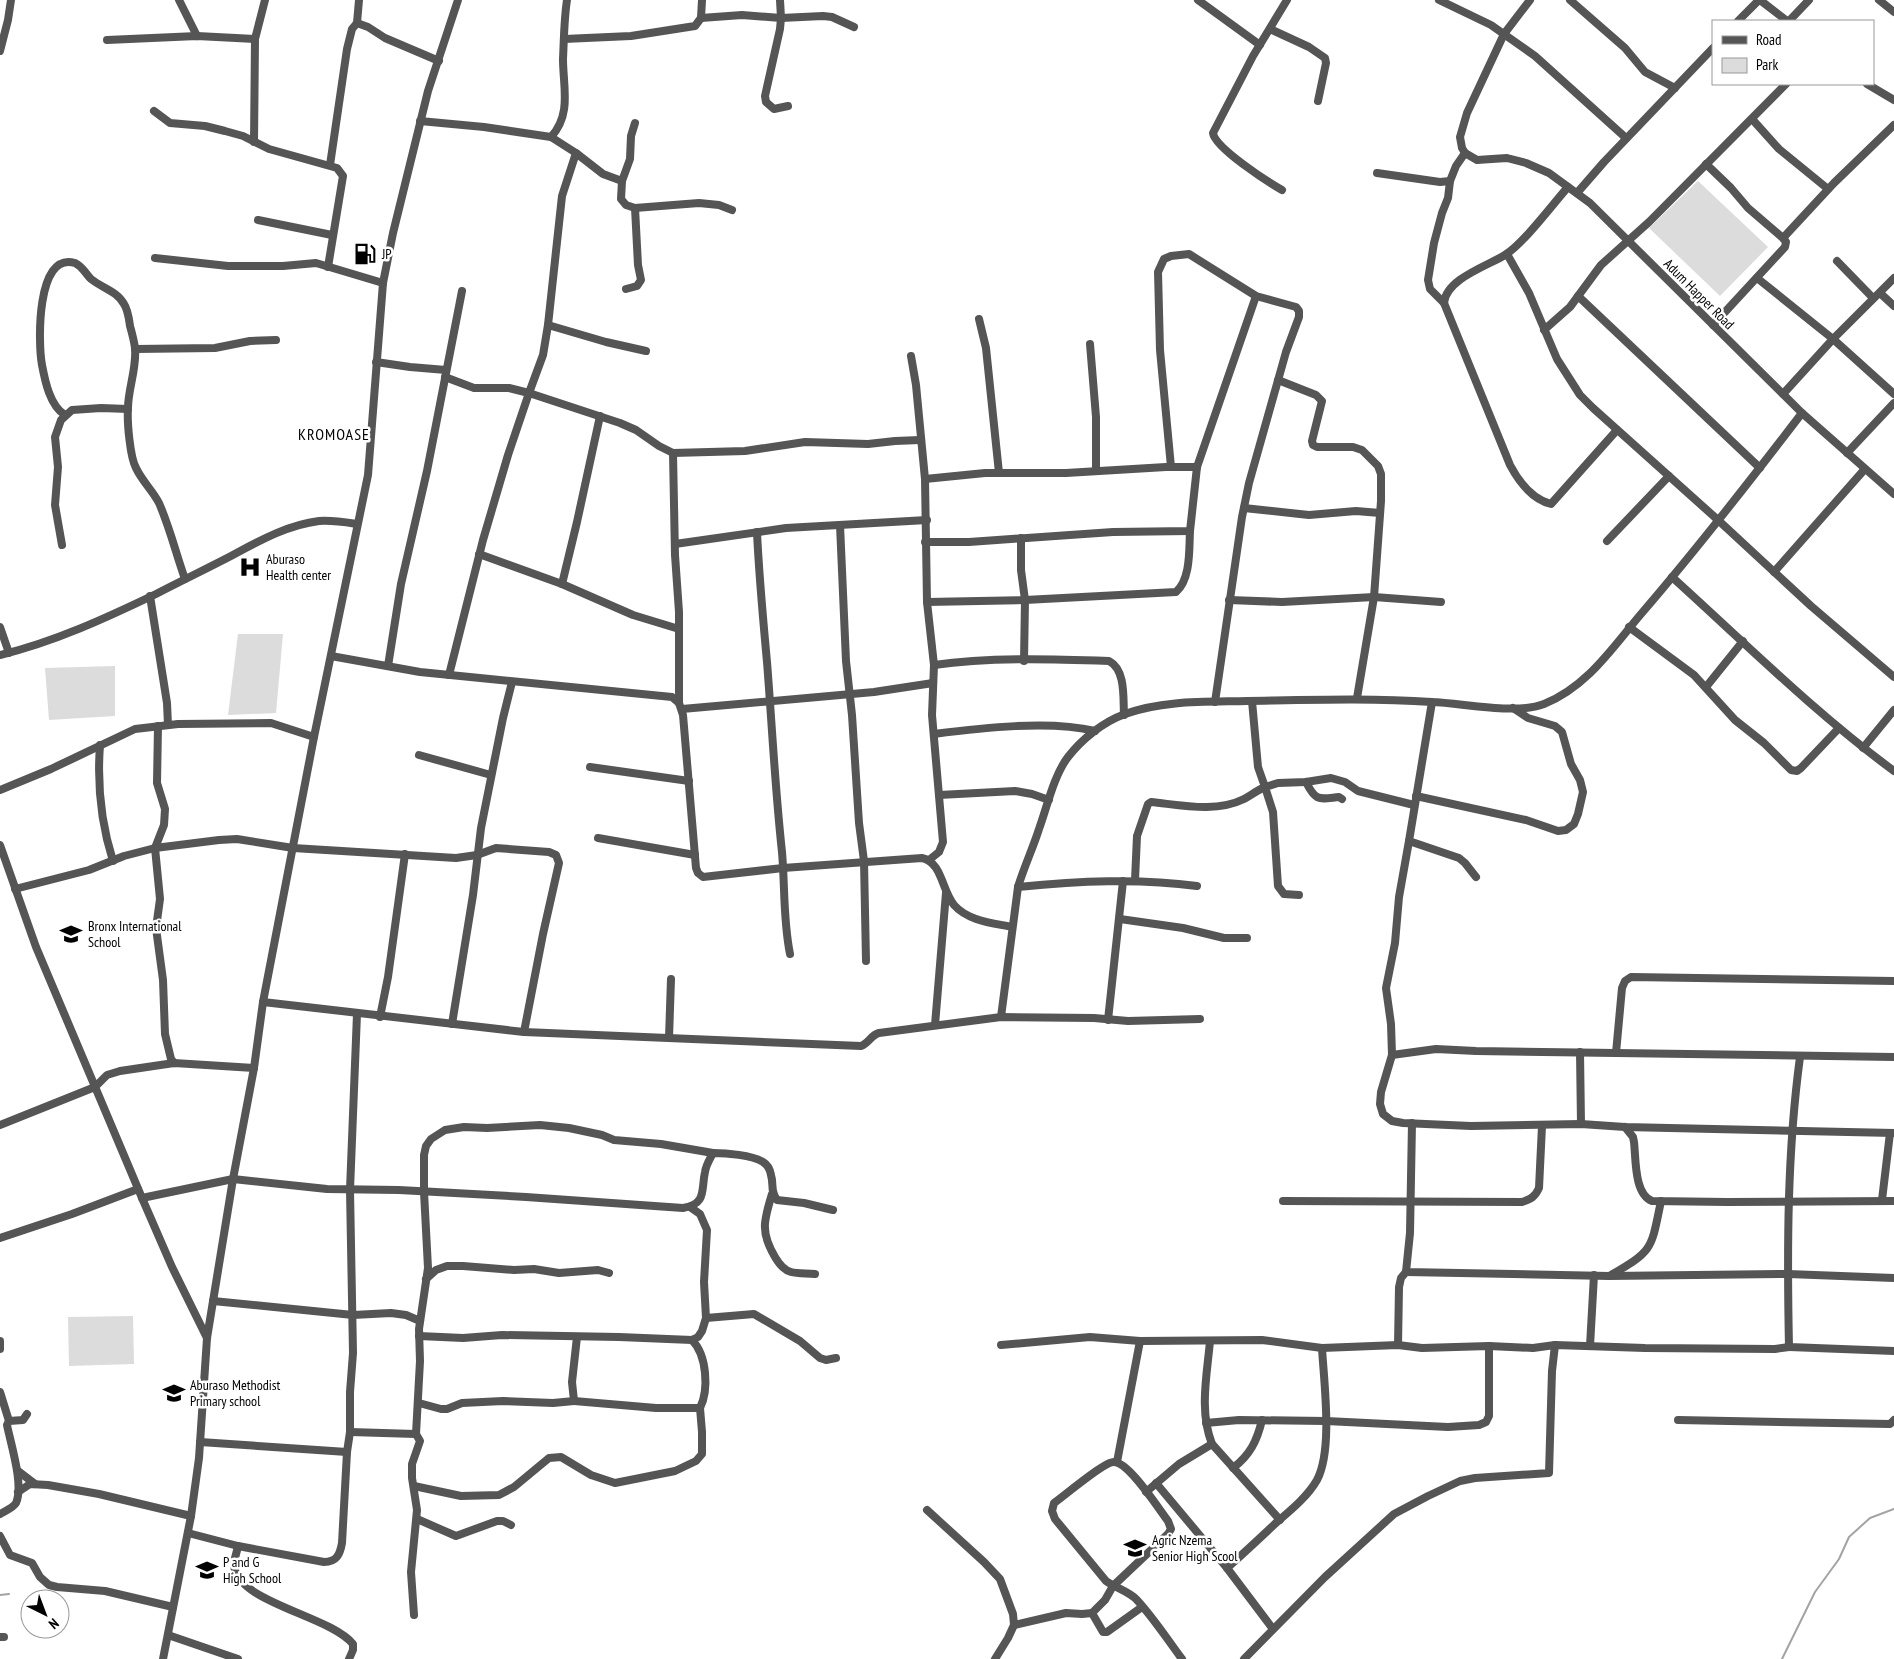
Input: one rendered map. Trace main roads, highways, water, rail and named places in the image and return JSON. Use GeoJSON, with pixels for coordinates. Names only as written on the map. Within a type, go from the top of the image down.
{"type":"FeatureCollection","features":[{"type":"Feature","properties":{"kind":"waterway"},"geometry":{"type":"LineString","coordinates":[[1782,1659],[1815,1592],[1839,1559],[1849,1537],[1870,1518],[1894,1509]]}},
{"type":"Feature","properties":{"kind":"waterway"},"geometry":{"type":"LineString","coordinates":[[0,1595],[9,1594]]}},
{"type":"Feature","properties":{"kind":"place","name":"JP"},"geometry":{"type":"Point","coordinates":[365,254]}},
{"type":"Feature","properties":{"kind":"place","name":"Aburaso Health center"},"geometry":{"type":"Point","coordinates":[250,567]}},
{"type":"Feature","properties":{"kind":"place","name":"Bronx International School"},"geometry":{"type":"Point","coordinates":[71,934]}},
{"type":"Feature","properties":{"kind":"place","name":"Aburaso Methodist Primary school"},"geometry":{"type":"Point","coordinates":[174,1393]}},
{"type":"Feature","properties":{"kind":"place","name":"Agric Nzema Senior High Scool"},"geometry":{"type":"Point","coordinates":[1135,1548]}},
{"type":"Feature","properties":{"kind":"place","name":"P and G High School"},"geometry":{"type":"Point","coordinates":[207,1570]}},
{"type":"Feature","properties":{"kind":"district","name":"KROMOASE"},"geometry":{"type":"Point","coordinates":[334,434]}}]}
